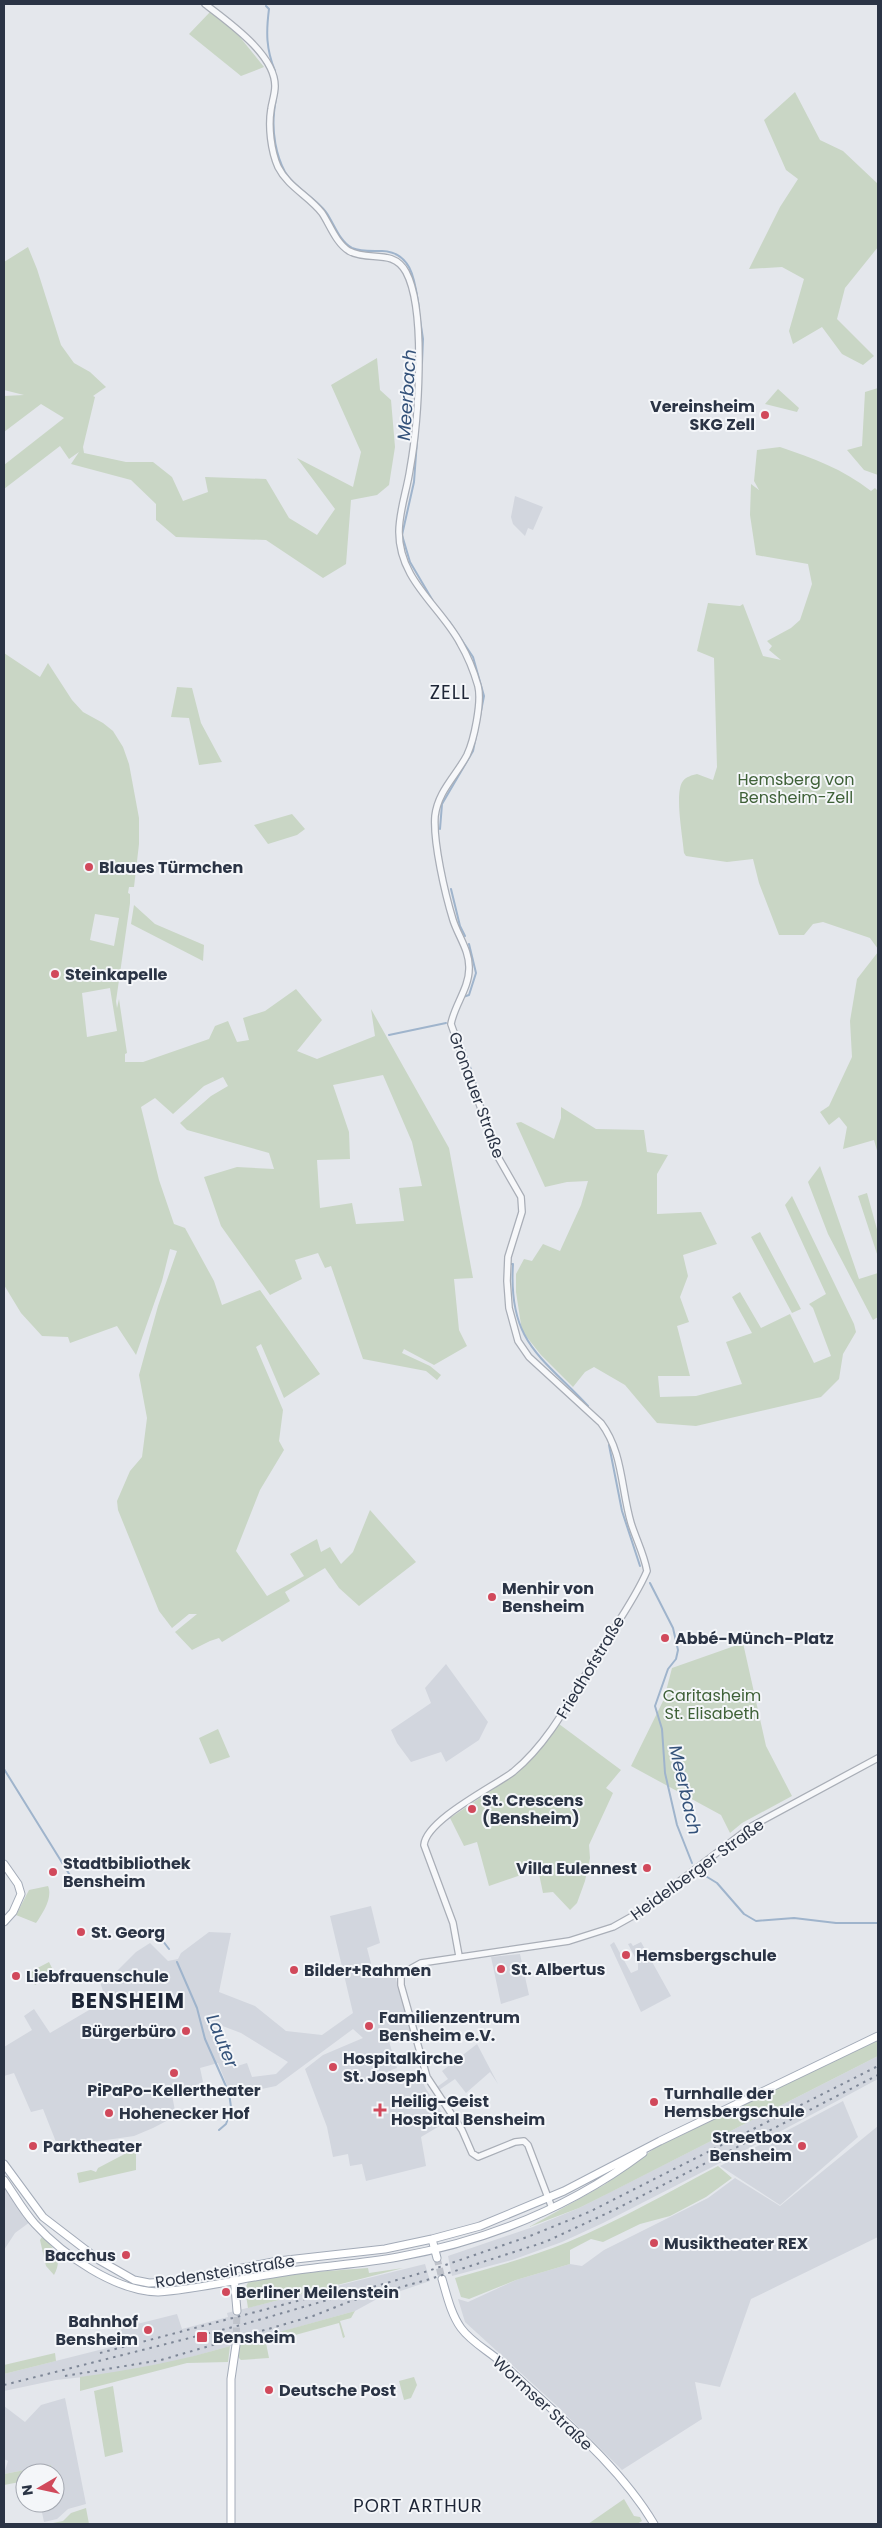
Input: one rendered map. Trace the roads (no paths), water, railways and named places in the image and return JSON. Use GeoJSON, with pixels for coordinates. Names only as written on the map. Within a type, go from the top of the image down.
{"type":"FeatureCollection","features":[{"type":"Feature","properties":{"kind":"main road"},"geometry":{"type":"LineString","coordinates":[[4,1864],[18,1884],[21,1894],[13,1912],[4,1922]]}},
{"type":"Feature","properties":{"kind":"main road"},"geometry":{"type":"LineString","coordinates":[[660,2141],[878,2036]]}},
{"type":"Feature","properties":{"kind":"main road","name":"Rodensteinstraße"},"geometry":{"type":"LineString","coordinates":[[4,2164],[38,2212],[48,2222],[118,2273],[134,2280],[152,2283],[278,2261],[359,2253],[432,2239],[480,2226],[548,2199],[660,2141]]}},
{"type":"Feature","properties":{"kind":"main road","name":"Rodensteinstraße"},"geometry":{"type":"LineString","coordinates":[[4,2180],[34,2222],[60,2246],[107,2279],[124,2286],[154,2292],[359,2263],[435,2249],[489,2233],[552,2208],[613,2174],[660,2141]]}},
{"type":"Feature","properties":{"kind":"main road"},"geometry":{"type":"LineString","coordinates":[[432,2239],[437,2258]]}},
{"type":"Feature","properties":{"kind":"main road"},"geometry":{"type":"LineString","coordinates":[[359,2253],[359,2263]]}},
{"type":"Feature","properties":{"kind":"main road"},"geometry":{"type":"LineString","coordinates":[[234,2269],[237,2311]]}},
{"type":"Feature","properties":{"kind":"main road","name":"Wormser Straße"},"geometry":{"type":"LineString","coordinates":[[442,2279],[452,2311],[463,2331],[500,2361],[617,2474],[640,2502],[654,2524]]}},
{"type":"Feature","properties":{"kind":"main road"},"geometry":{"type":"LineString","coordinates":[[231,2524],[231,2380],[236,2345]]}},
{"type":"Feature","properties":{"kind":"street","name":"Gronauer Straße"},"geometry":{"type":"LineString","coordinates":[[205,4],[234,25],[252,43],[273,76],[274,91],[270,120],[271,141],[275,158],[284,177],[320,212],[337,238],[348,250],[393,259],[404,269],[410,282],[418,331],[418,356],[412,457],[400,522],[400,543],[407,566],[422,594],[460,642],[478,688],[475,723],[468,752],[441,793],[435,819],[446,892],[453,919],[467,954],[469,971],[456,1004],[451,1024],[498,1157],[521,1197],[522,1212],[508,1257],[508,1308],[518,1342],[529,1357]]}},
{"type":"Feature","properties":{"kind":"street","name":"Friedhofstraße"},"geometry":{"type":"LineString","coordinates":[[459,1956],[453,1923],[424,1844],[427,1834],[441,1821],[505,1778],[536,1751],[555,1724],[648,1571],[626,1506],[616,1451],[608,1432],[529,1357]]}},
{"type":"Feature","properties":{"kind":"street","name":"Heidelberger Straße"},"geometry":{"type":"LineString","coordinates":[[548,2199],[528,2145],[524,2141],[515,2142],[474,2157],[462,2130],[426,2077],[401,1985],[401,1974],[414,1965],[459,1956],[569,1941],[613,1927],[638,1912],[752,1826],[878,1758]]}},
{"type":"Feature","properties":{"kind":"street"},"geometry":{"type":"LineString","coordinates":[[548,2199],[552,2208]]}},
{"type":"Feature","properties":{"kind":"waterway","name":"Meerbach"},"geometry":{"type":"LineString","coordinates":[[266,6],[269,9],[268,48],[275,71]]}},
{"type":"Feature","properties":{"kind":"waterway","name":"Meerbach"},"geometry":{"type":"LineString","coordinates":[[276,76],[274,136],[279,158],[285,172],[294,183],[326,212],[347,245],[359,250],[393,253],[407,263],[414,280],[419,308]]}},
{"type":"Feature","properties":{"kind":"waterway","name":"Meerbach"},"geometry":{"type":"LineString","coordinates":[[419,313],[423,339],[422,363]]}},
{"type":"Feature","properties":{"kind":"waterway","name":"Meerbach"},"geometry":{"type":"LineString","coordinates":[[419,413],[414,482],[402,535],[410,562],[433,601]]}},
{"type":"Feature","properties":{"kind":"waterway","name":"Meerbach"},"geometry":{"type":"LineString","coordinates":[[440,829],[442,804],[473,751],[484,696],[473,657],[449,621]]}},
{"type":"Feature","properties":{"kind":"waterway","name":"Meerbach"},"geometry":{"type":"LineString","coordinates":[[451,889],[460,926],[465,936]]}},
{"type":"Feature","properties":{"kind":"waterway","name":"Meerbach"},"geometry":{"type":"LineString","coordinates":[[463,997],[469,995],[476,973],[469,944]]}},
{"type":"Feature","properties":{"kind":"waterway"},"geometry":{"type":"LineString","coordinates":[[389,1035],[446,1023]]}},
{"type":"Feature","properties":{"kind":"waterway","name":"Meerbach"},"geometry":{"type":"LineString","coordinates":[[460,1037],[484,1108]]}},
{"type":"Feature","properties":{"kind":"waterway","name":"Meerbach"},"geometry":{"type":"LineString","coordinates":[[511,1264],[513,1264],[513,1290],[516,1312],[522,1330],[542,1360],[588,1406]]}},
{"type":"Feature","properties":{"kind":"waterway","name":"Meerbach"},"geometry":{"type":"LineString","coordinates":[[609,1445],[622,1511],[640,1566]]}},
{"type":"Feature","properties":{"kind":"waterway","name":"Meerbach"},"geometry":{"type":"LineString","coordinates":[[650,1583],[673,1628],[678,1650],[676,1659],[668,1669],[655,1706],[662,1729],[665,1773],[677,1825],[692,1863]]}},
{"type":"Feature","properties":{"kind":"waterway","name":"Lauter"},"geometry":{"type":"LineString","coordinates":[[4,1769],[71,1877]]}},
{"type":"Feature","properties":{"kind":"waterway","name":"Meerbach"},"geometry":{"type":"LineString","coordinates":[[699,1872],[717,1883],[744,1914],[756,1921],[794,1918],[836,1923],[878,1923]]}},
{"type":"Feature","properties":{"kind":"waterway","name":"Lauter"},"geometry":{"type":"LineString","coordinates":[[153,1928],[169,1949]]}},
{"type":"Feature","properties":{"kind":"waterway","name":"Lauter"},"geometry":{"type":"LineString","coordinates":[[177,1962],[197,2008],[205,2039],[229,2093],[231,2107],[229,2116],[226,2124],[219,2130]]}},
{"type":"Feature","properties":{"kind":"tunnel"},"geometry":{"type":"LineString","coordinates":[[437,2258],[442,2279]]}},
{"type":"Feature","properties":{"kind":"tunnel"},"geometry":{"type":"LineString","coordinates":[[236,2345],[237,2311]]}},
{"type":"Feature","properties":{"kind":"railway"},"geometry":{"type":"LineString","coordinates":[[4,2385],[241,2325],[428,2271],[530,2236],[589,2212],[878,2066]]}},
{"type":"Feature","properties":{"kind":"railway"},"geometry":{"type":"LineString","coordinates":[[65,2376],[161,2360],[313,2316],[351,2301],[430,2279],[545,2242],[614,2210],[878,2075]]}},
{"type":"Feature","properties":{"kind":"railway"},"geometry":{"type":"LineString","coordinates":[[100,2353],[335,2291]]}},
{"type":"Feature","properties":{"kind":"place","name":"Vereinsheim SKG Zell"},"geometry":{"type":"Point","coordinates":[765,415]}},
{"type":"Feature","properties":{"kind":"place","name":"Blaues Türmchen"},"geometry":{"type":"Point","coordinates":[89,867]}},
{"type":"Feature","properties":{"kind":"place","name":"Steinkapelle"},"geometry":{"type":"Point","coordinates":[55,974]}},
{"type":"Feature","properties":{"kind":"place","name":"Menhir von Bensheim"},"geometry":{"type":"Point","coordinates":[492,1597]}},
{"type":"Feature","properties":{"kind":"place","name":"Abbé-Münch-Platz"},"geometry":{"type":"Point","coordinates":[665,1638]}},
{"type":"Feature","properties":{"kind":"place","name":"St. Crescens (Bensheim)"},"geometry":{"type":"Point","coordinates":[472,1809]}},
{"type":"Feature","properties":{"kind":"place","name":"Villa Eulennest"},"geometry":{"type":"Point","coordinates":[647,1868]}},
{"type":"Feature","properties":{"kind":"place","name":"Stadtbibliothek Bensheim"},"geometry":{"type":"Point","coordinates":[53,1872]}},
{"type":"Feature","properties":{"kind":"place","name":"St. Georg"},"geometry":{"type":"Point","coordinates":[81,1932]}},
{"type":"Feature","properties":{"kind":"place","name":"Hemsbergschule"},"geometry":{"type":"Point","coordinates":[626,1955]}},
{"type":"Feature","properties":{"kind":"place","name":"St. Albertus"},"geometry":{"type":"Point","coordinates":[501,1969]}},
{"type":"Feature","properties":{"kind":"place","name":"Bilder+Rahmen"},"geometry":{"type":"Point","coordinates":[294,1970]}},
{"type":"Feature","properties":{"kind":"place","name":"Liebfrauenschule"},"geometry":{"type":"Point","coordinates":[16,1976]}},
{"type":"Feature","properties":{"kind":"place","name":"Familienzentrum Bensheim e.V."},"geometry":{"type":"Point","coordinates":[369,2026]}},
{"type":"Feature","properties":{"kind":"place","name":"Bürgerbüro"},"geometry":{"type":"Point","coordinates":[186,2031]}},
{"type":"Feature","properties":{"kind":"place","name":"Hospitalkirche St. Joseph"},"geometry":{"type":"Point","coordinates":[333,2067]}},
{"type":"Feature","properties":{"kind":"place","name":"PiPaPo-Kellertheater"},"geometry":{"type":"Point","coordinates":[174,2073]}},
{"type":"Feature","properties":{"kind":"place","name":"Turnhalle der Hemsbergschule"},"geometry":{"type":"Point","coordinates":[654,2102]}},
{"type":"Feature","properties":{"kind":"place","name":"Heilig-Geist Hospital Bensheim"},"geometry":{"type":"Point","coordinates":[380,2110]}},
{"type":"Feature","properties":{"kind":"place","name":"Hohenecker Hof"},"geometry":{"type":"Point","coordinates":[109,2113]}},
{"type":"Feature","properties":{"kind":"place","name":"Parktheater"},"geometry":{"type":"Point","coordinates":[33,2146]}},
{"type":"Feature","properties":{"kind":"place","name":"Streetbox Bensheim"},"geometry":{"type":"Point","coordinates":[802,2146]}},
{"type":"Feature","properties":{"kind":"place","name":"Musiktheater REX"},"geometry":{"type":"Point","coordinates":[654,2243]}},
{"type":"Feature","properties":{"kind":"place","name":"Bacchus"},"geometry":{"type":"Point","coordinates":[126,2255]}},
{"type":"Feature","properties":{"kind":"place","name":"Berliner Meilenstein"},"geometry":{"type":"Point","coordinates":[226,2292]}},
{"type":"Feature","properties":{"kind":"place","name":"Bahnhof Bensheim"},"geometry":{"type":"Point","coordinates":[148,2330]}},
{"type":"Feature","properties":{"kind":"place","name":"Bensheim"},"geometry":{"type":"Point","coordinates":[202,2337]}},
{"type":"Feature","properties":{"kind":"place","name":"Deutsche Post"},"geometry":{"type":"Point","coordinates":[269,2390]}},
{"type":"Feature","properties":{"kind":"district","name":"ZELL"},"geometry":{"type":"Point","coordinates":[450,692]}},
{"type":"Feature","properties":{"kind":"district","name":"BENSHEIM"},"geometry":{"type":"Point","coordinates":[128,2001]}},
{"type":"Feature","properties":{"kind":"district","name":"PORT ARTHUR"},"geometry":{"type":"Point","coordinates":[418,2506]}},
{"type":"Feature","properties":{"kind":"park label","name":"Hemsberg von Bensheim-Zell"},"geometry":{"type":"Point","coordinates":[796,788]}},
{"type":"Feature","properties":{"kind":"park label","name":"Caritasheim St. Elisabeth"},"geometry":{"type":"Point","coordinates":[712,1704]}}]}
